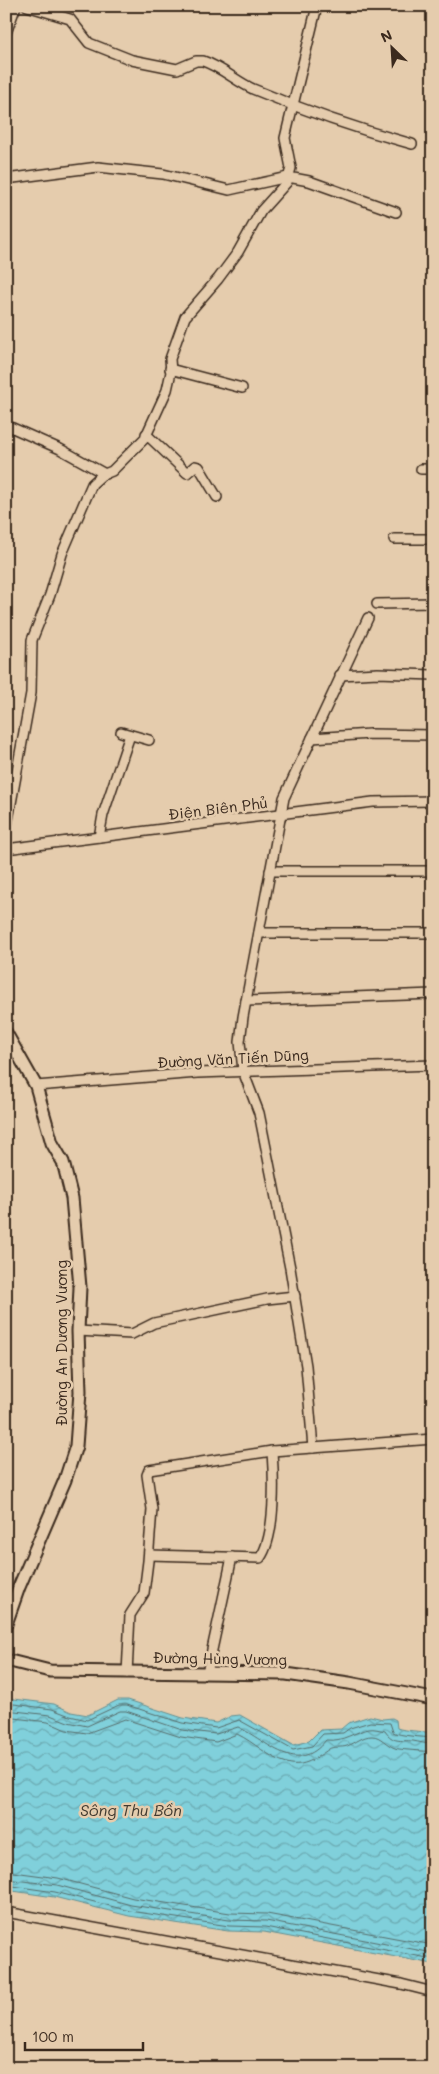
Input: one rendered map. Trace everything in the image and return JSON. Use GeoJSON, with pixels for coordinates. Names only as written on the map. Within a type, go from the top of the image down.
{"type":"FeatureCollection","features":[{"type":"Feature","properties":{"kind":"main road","name":"Đường An Dương Vương"},"geometry":{"type":"LineString","coordinates":[[6,1033],[36,1086],[52,1142],[63,1162],[72,1198],[80,1287],[78,1331],[80,1392],[76,1446],[66,1480],[19,1587],[6,1624]]}},
{"type":"Feature","properties":{"kind":"main road","name":"Đường Hùng Vương"},"geometry":{"type":"LineString","coordinates":[[6,1660],[50,1671],[286,1674],[349,1682],[433,1699]]}},
{"type":"Feature","properties":{"kind":"street"},"geometry":{"type":"LineString","coordinates":[[6,33],[16,6]]}},
{"type":"Feature","properties":{"kind":"street"},"geometry":{"type":"LineString","coordinates":[[27,6],[70,19],[89,43],[126,58],[177,69],[196,61],[203,61],[251,88],[292,105],[348,127],[412,144]]}},
{"type":"Feature","properties":{"kind":"street"},"geometry":{"type":"LineString","coordinates":[[6,831],[31,693],[32,640],[50,596],[62,554],[92,484],[112,471],[127,457],[146,434],[167,390],[170,359],[185,317],[238,252],[261,212],[287,182],[290,168],[285,138],[317,6]]}},
{"type":"Feature","properties":{"kind":"street"},"geometry":{"type":"LineString","coordinates":[[6,179],[98,167],[163,174],[229,190],[288,177],[309,181],[396,212]]}},
{"type":"Feature","properties":{"kind":"street"},"geometry":{"type":"LineString","coordinates":[[170,369],[242,388]]}},
{"type":"Feature","properties":{"kind":"street"},"geometry":{"type":"LineString","coordinates":[[6,425],[60,449],[105,474]]}},
{"type":"Feature","properties":{"kind":"street"},"geometry":{"type":"LineString","coordinates":[[146,434],[187,473],[197,466],[217,497]]}},
{"type":"Feature","properties":{"kind":"street"},"geometry":{"type":"LineString","coordinates":[[421,469],[433,469]]}},
{"type":"Feature","properties":{"kind":"street"},"geometry":{"type":"LineString","coordinates":[[394,539],[433,539]]}},
{"type":"Feature","properties":{"kind":"street"},"geometry":{"type":"LineString","coordinates":[[377,604],[433,603]]}},
{"type":"Feature","properties":{"kind":"street"},"geometry":{"type":"LineString","coordinates":[[313,1448],[306,1366],[295,1296],[258,1112],[243,1071],[240,1042],[279,815],[292,780],[368,618]]}},
{"type":"Feature","properties":{"kind":"street"},"geometry":{"type":"LineString","coordinates":[[340,675],[378,673],[433,675]]}},
{"type":"Feature","properties":{"kind":"street"},"geometry":{"type":"LineString","coordinates":[[99,838],[126,733],[149,740]]}},
{"type":"Feature","properties":{"kind":"street"},"geometry":{"type":"LineString","coordinates":[[312,738],[370,734],[433,735]]}},
{"type":"Feature","properties":{"kind":"street","name":"Điện Biên Phủ"},"geometry":{"type":"LineString","coordinates":[[6,850],[373,802],[433,801]]}},
{"type":"Feature","properties":{"kind":"street"},"geometry":{"type":"LineString","coordinates":[[270,871],[433,871]]}},
{"type":"Feature","properties":{"kind":"street"},"geometry":{"type":"LineString","coordinates":[[258,933],[433,933]]}},
{"type":"Feature","properties":{"kind":"street"},"geometry":{"type":"LineString","coordinates":[[246,1000],[433,994]]}},
{"type":"Feature","properties":{"kind":"street","name":"Đường Văn Tiến Dũng"},"geometry":{"type":"LineString","coordinates":[[36,1086],[243,1071],[433,1065]]}},
{"type":"Feature","properties":{"kind":"street"},"geometry":{"type":"LineString","coordinates":[[78,1331],[132,1334],[154,1323],[295,1296]]}},
{"type":"Feature","properties":{"kind":"street"},"geometry":{"type":"LineString","coordinates":[[127,1673],[130,1615],[144,1593],[149,1555],[152,1509],[146,1475],[149,1470],[272,1451],[433,1439]]}},
{"type":"Feature","properties":{"kind":"street"},"geometry":{"type":"LineString","coordinates":[[149,1555],[232,1557],[258,1560],[263,1554],[275,1490],[272,1451]]}},
{"type":"Feature","properties":{"kind":"street"},"geometry":{"type":"LineString","coordinates":[[207,1673],[232,1557]]}},
{"type":"Feature","properties":{"kind":"street"},"geometry":{"type":"LineString","coordinates":[[6,1912],[401,1984],[433,1992]]}},
{"type":"Feature","properties":{"kind":"water","name":"Sông Thu Bồn"},"geometry":{"type":"Polygon","coordinates":[[[6,1698],[54,1704],[71,1712],[88,1715],[118,1700],[128,1700],[183,1718],[216,1723],[231,1716],[240,1715],[293,1745],[309,1741],[320,1730],[341,1729],[348,1723],[370,1716],[383,1719],[392,1718],[396,1720],[397,1728],[400,1729],[433,1733],[433,1964],[264,1932],[228,1931],[129,1916],[54,1897],[6,1890],[6,1698]]]}}]}
